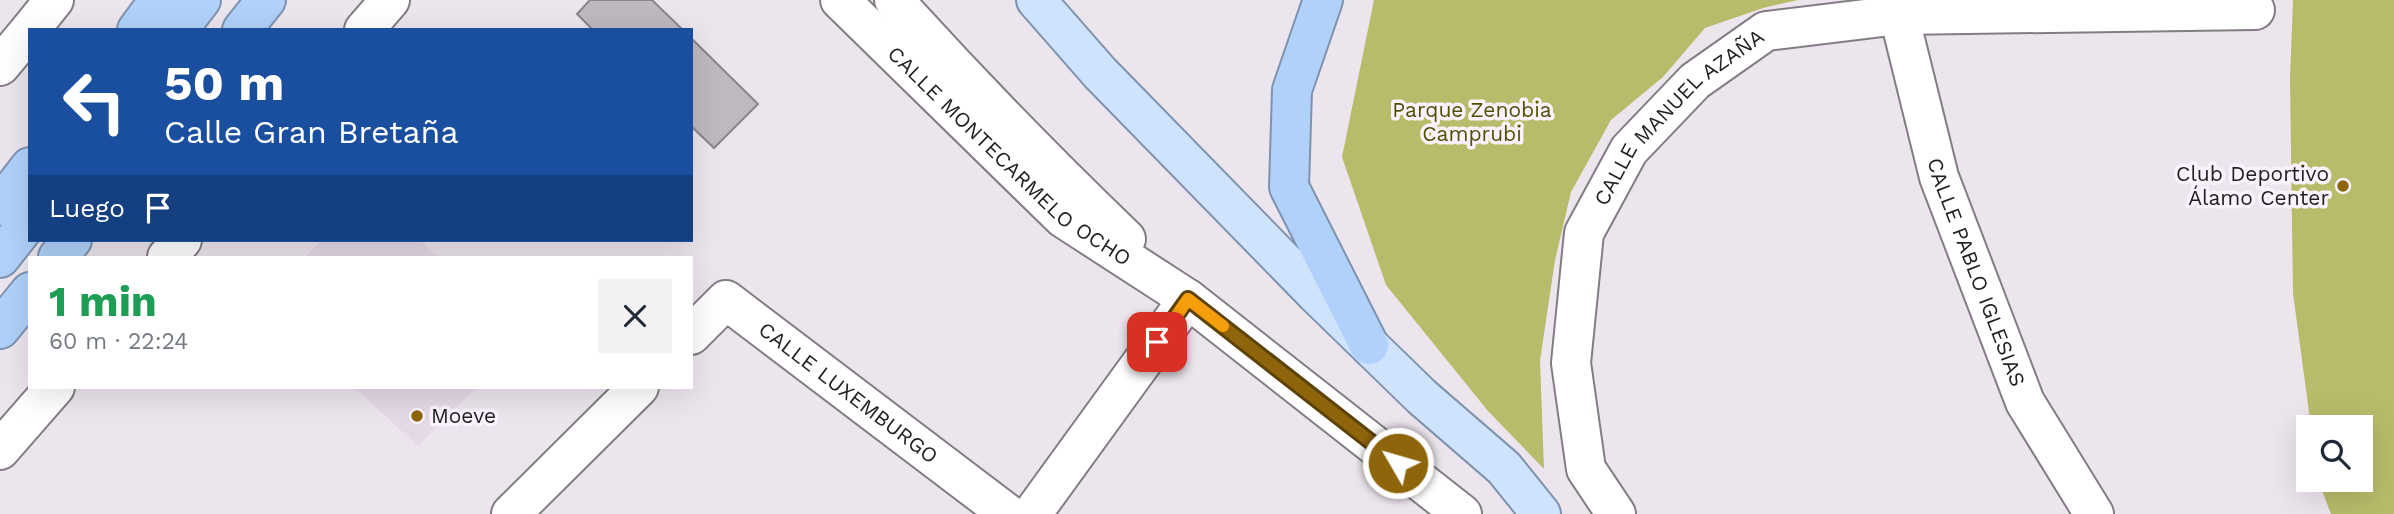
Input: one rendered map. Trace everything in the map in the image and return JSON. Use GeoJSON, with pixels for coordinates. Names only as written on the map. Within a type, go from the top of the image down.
{"type":"FeatureCollection","features":[{"type":"Feature","properties":{"kind":"highway"},"geometry":{"type":"LineString","coordinates":[[116,28],[130,0]]}},
{"type":"Feature","properties":{"kind":"highway"},"geometry":{"type":"LineString","coordinates":[[138,28],[159,0]]}},
{"type":"Feature","properties":{"kind":"highway"},"geometry":{"type":"LineString","coordinates":[[180,28],[201,0]]}},
{"type":"Feature","properties":{"kind":"highway"},"geometry":{"type":"LineString","coordinates":[[244,28],[267,0]]}},
{"type":"Feature","properties":{"kind":"highway"},"geometry":{"type":"LineString","coordinates":[[1323,0],[1292,90],[1289,187],[1369,345]]}},
{"type":"Feature","properties":{"kind":"highway"},"geometry":{"type":"LineString","coordinates":[[0,206],[28,170]]}},
{"type":"Feature","properties":{"kind":"highway"},"geometry":{"type":"LineString","coordinates":[[0,258],[28,223]]}},
{"type":"Feature","properties":{"kind":"highway"},"geometry":{"type":"LineString","coordinates":[[59,256],[70,242]]}},
{"type":"Feature","properties":{"kind":"highway"},"geometry":{"type":"LineString","coordinates":[[0,329],[28,294]]}},
{"type":"Feature","properties":{"kind":"main road"},"geometry":{"type":"LineString","coordinates":[[1036,0],[1100,73],[1298,276],[1422,397],[1504,468],[1541,514]]}},
{"type":"Feature","properties":{"kind":"main road"},"geometry":{"type":"LineString","coordinates":[[1422,397],[1509,514]]}},
{"type":"Feature","properties":{"kind":"street"},"geometry":{"type":"LineString","coordinates":[[32,28],[54,0]]}},
{"type":"Feature","properties":{"kind":"street"},"geometry":{"type":"LineString","coordinates":[[366,28],[390,0]]}},
{"type":"Feature","properties":{"kind":"street","name":"CALLE MONTECARMELO OCHO"},"geometry":{"type":"LineString","coordinates":[[840,0],[1063,218],[1188,299],[1462,514]]}},
{"type":"Feature","properties":{"kind":"street","name":"CALLE MONTECARMELO OCHO"},"geometry":{"type":"LineString","coordinates":[[894,0],[942,54],[1066,181],[1188,299]]}},
{"type":"Feature","properties":{"kind":"street","name":"CALLE MANUEL AZAÑA"},"geometry":{"type":"LineString","coordinates":[[1616,514],[1586,469],[1571,363],[1584,233],[1629,150],[1695,81],[1766,31],[1896,8],[2255,10]]}},
{"type":"Feature","properties":{"kind":"street","name":"CALLE PABLO IGLESIAS"},"geometry":{"type":"LineString","coordinates":[[1896,8],[1939,177],[2025,402],[2094,514]]}},
{"type":"Feature","properties":{"kind":"street"},"geometry":{"type":"LineString","coordinates":[[0,66],[28,32]]}},
{"type":"Feature","properties":{"kind":"street"},"geometry":{"type":"LineString","coordinates":[[168,256],[180,242]]}},
{"type":"Feature","properties":{"kind":"street"},"geometry":{"type":"LineString","coordinates":[[1032,514],[1188,299]]}},
{"type":"Feature","properties":{"kind":"street","name":"CALLE LUXEMBURGO"},"geometry":{"type":"LineString","coordinates":[[693,333],[726,300],[1008,514]]}},
{"type":"Feature","properties":{"kind":"street"},"geometry":{"type":"LineString","coordinates":[[0,450],[53,389]]}},
{"type":"Feature","properties":{"kind":"street"},"geometry":{"type":"LineString","coordinates":[[511,514],[637,389]]}},
{"type":"Feature","properties":{"kind":"street","name":"CALLE MONTECARMELO OCHO"},"geometry":{"type":"LineString","coordinates":[[1419,479],[1446,514]]}},
{"type":"Feature","properties":{"kind":"shaded area"},"geometry":{"type":"Polygon","coordinates":[[[320,242],[422,242],[437,256],[306,256],[320,242]]]}},
{"type":"Feature","properties":{"kind":"shaded area","name":"Moeve"},"geometry":{"type":"Polygon","coordinates":[[[356,389],[475,389],[418,446],[356,389]]]}},
{"type":"Feature","properties":{"kind":"green space","name":"Parque Zenobia Camprubi"},"geometry":{"type":"Polygon","coordinates":[[[1374,0],[1798,0],[1763,8],[1705,28],[1663,77],[1611,120],[1571,192],[1555,260],[1540,361],[1544,469],[1488,411],[1386,285],[1342,157],[1374,0]]]}},
{"type":"Feature","properties":{"kind":"green space","name":"Club Deportivo Álamo Center"},"geometry":{"type":"Polygon","coordinates":[[[2293,0],[2394,0],[2394,514],[2331,514],[2323,492],[2373,492],[2373,415],[2309,415],[2293,293],[2290,79],[2293,0]]]}},
{"type":"Feature","properties":{"kind":"building"},"geometry":{"type":"Polygon","coordinates":[[[590,0],[652,0],[681,28],[591,28],[577,14],[590,0]]]}},
{"type":"Feature","properties":{"kind":"building"},"geometry":{"type":"Polygon","coordinates":[[[693,40],[758,104],[714,148],[693,128],[693,40]]]}},
{"type":"Feature","properties":{"kind":"slow traffic"},"geometry":{"type":"LineString","coordinates":[[1177,315],[1188,299],[1223,326]]}},
{"type":"Feature","properties":{"kind":"place","name":"Club Deportivo Álamo Center"},"geometry":{"type":"Point","coordinates":[2343,186]}},
{"type":"Feature","properties":{"kind":"place","name":"Moeve"},"geometry":{"type":"Point","coordinates":[417,416]}},
{"type":"Feature","properties":{"kind":"route"},"geometry":{"type":"LineString","coordinates":[[1157,342],[1188,299],[1398,463]]}}]}
